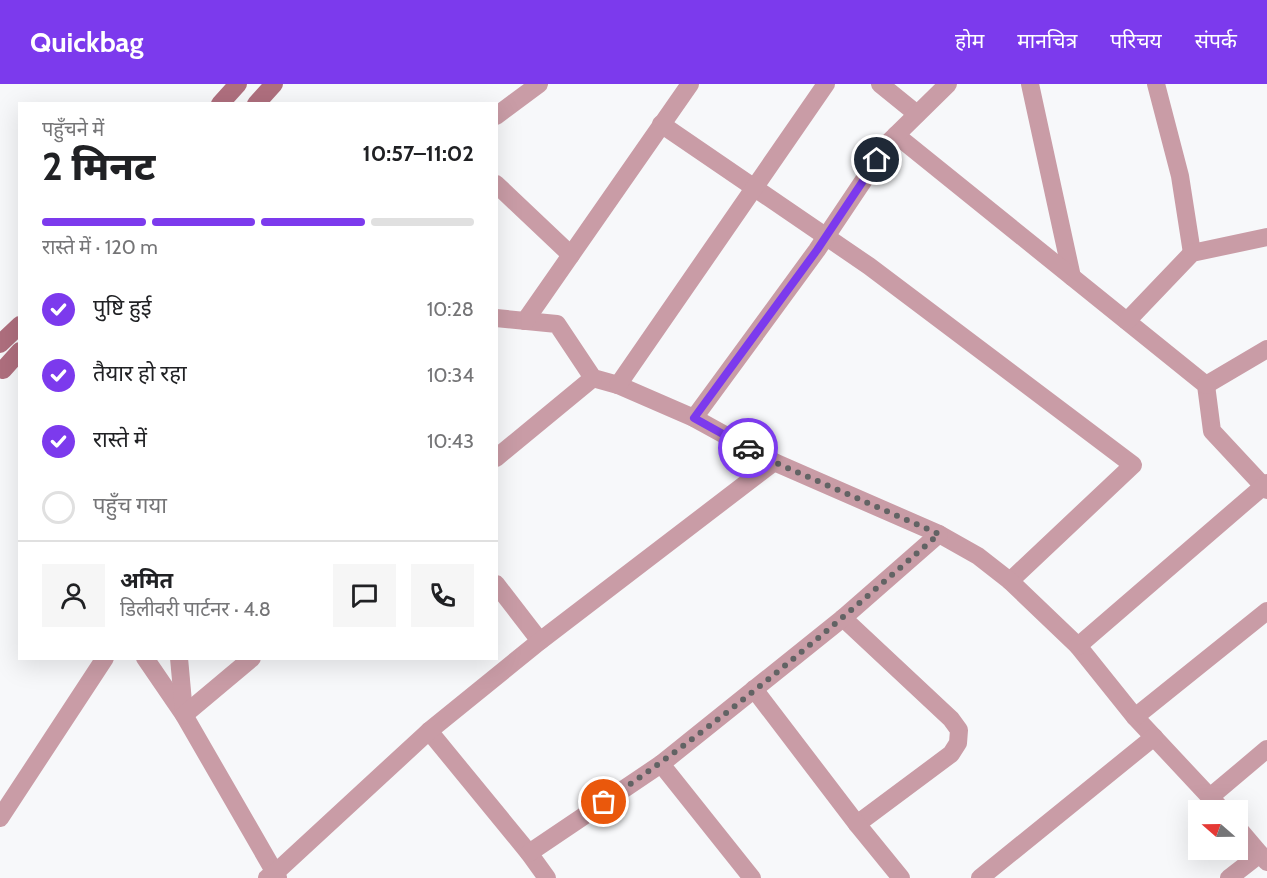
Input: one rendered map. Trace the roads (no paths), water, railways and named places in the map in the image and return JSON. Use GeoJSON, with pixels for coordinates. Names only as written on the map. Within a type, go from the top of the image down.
{"type":"FeatureCollection","features":[{"type":"Feature","properties":{"kind":"street"},"geometry":{"type":"LineString","coordinates":[[222,102],[238,84]]}},
{"type":"Feature","properties":{"kind":"street"},"geometry":{"type":"LineString","coordinates":[[258,102],[274,84]]}},
{"type":"Feature","properties":{"kind":"street"},"geometry":{"type":"LineString","coordinates":[[498,115],[539,84]]}},
{"type":"Feature","properties":{"kind":"street"},"geometry":{"type":"LineString","coordinates":[[525,321],[690,84]]}},
{"type":"Feature","properties":{"kind":"street"},"geometry":{"type":"LineString","coordinates":[[618,385],[826,84]]}},
{"type":"Feature","properties":{"kind":"street"},"geometry":{"type":"LineString","coordinates":[[880,84],[917,114]]}},
{"type":"Feature","properties":{"kind":"street"},"geometry":{"type":"LineString","coordinates":[[694,418],[826,236],[890,141],[948,84]]}},
{"type":"Feature","properties":{"kind":"street"},"geometry":{"type":"LineString","coordinates":[[1030,84],[1072,277]]}},
{"type":"Feature","properties":{"kind":"street"},"geometry":{"type":"LineString","coordinates":[[1156,84],[1180,176],[1192,253]]}},
{"type":"Feature","properties":{"kind":"street"},"geometry":{"type":"LineString","coordinates":[[661,124],[869,266],[1133,465],[1010,581]]}},
{"type":"Feature","properties":{"kind":"street"},"geometry":{"type":"LineString","coordinates":[[896,135],[1206,385],[1212,431],[1266,486],[1078,646]]}},
{"type":"Feature","properties":{"kind":"street"},"geometry":{"type":"LineString","coordinates":[[498,186],[571,255]]}},
{"type":"Feature","properties":{"kind":"street"},"geometry":{"type":"LineString","coordinates":[[1127,321],[1192,253],[1267,237]]}},
{"type":"Feature","properties":{"kind":"street"},"geometry":{"type":"LineString","coordinates":[[498,318],[557,324],[593,378],[618,385],[694,418],[774,462],[939,534],[978,556],[1010,581],[1078,646],[1135,717],[1213,800]]}},
{"type":"Feature","properties":{"kind":"street"},"geometry":{"type":"LineString","coordinates":[[0,324],[18,326]]}},
{"type":"Feature","properties":{"kind":"street"},"geometry":{"type":"LineString","coordinates":[[0,344],[18,327]]}},
{"type":"Feature","properties":{"kind":"street"},"geometry":{"type":"LineString","coordinates":[[1206,385],[1267,349]]}},
{"type":"Feature","properties":{"kind":"street"},"geometry":{"type":"LineString","coordinates":[[1,371],[18,353]]}},
{"type":"Feature","properties":{"kind":"street"},"geometry":{"type":"LineString","coordinates":[[498,456],[593,378]]}},
{"type":"Feature","properties":{"kind":"street"},"geometry":{"type":"LineString","coordinates":[[146,660],[184,715],[273,876],[429,731],[540,641],[774,462]]}},
{"type":"Feature","properties":{"kind":"street"},"geometry":{"type":"LineString","coordinates":[[529,853],[661,764],[843,618],[939,534]]}},
{"type":"Feature","properties":{"kind":"street"},"geometry":{"type":"LineString","coordinates":[[498,587],[540,641]]}},
{"type":"Feature","properties":{"kind":"street"},"geometry":{"type":"LineString","coordinates":[[1135,717],[1267,611]]}},
{"type":"Feature","properties":{"kind":"street"},"geometry":{"type":"LineString","coordinates":[[843,618],[951,719],[959,730],[958,743],[951,754],[857,825]]}},
{"type":"Feature","properties":{"kind":"street"},"geometry":{"type":"LineString","coordinates":[[0,818],[104,660]]}},
{"type":"Feature","properties":{"kind":"street"},"geometry":{"type":"LineString","coordinates":[[179,660],[184,715]]}},
{"type":"Feature","properties":{"kind":"street"},"geometry":{"type":"LineString","coordinates":[[184,715],[250,660]]}},
{"type":"Feature","properties":{"kind":"street"},"geometry":{"type":"LineString","coordinates":[[754,689],[857,825],[901,878]]}},
{"type":"Feature","properties":{"kind":"street"},"geometry":{"type":"LineString","coordinates":[[429,731],[547,878]]}},
{"type":"Feature","properties":{"kind":"street"},"geometry":{"type":"LineString","coordinates":[[980,878],[1154,737]]}},
{"type":"Feature","properties":{"kind":"street"},"geometry":{"type":"LineString","coordinates":[[1219,800],[1267,748]]}},
{"type":"Feature","properties":{"kind":"street"},"geometry":{"type":"LineString","coordinates":[[661,764],[752,878]]}},
{"type":"Feature","properties":{"kind":"street"},"geometry":{"type":"LineString","coordinates":[[1229,878],[1263,858],[1248,840]]}}]}
